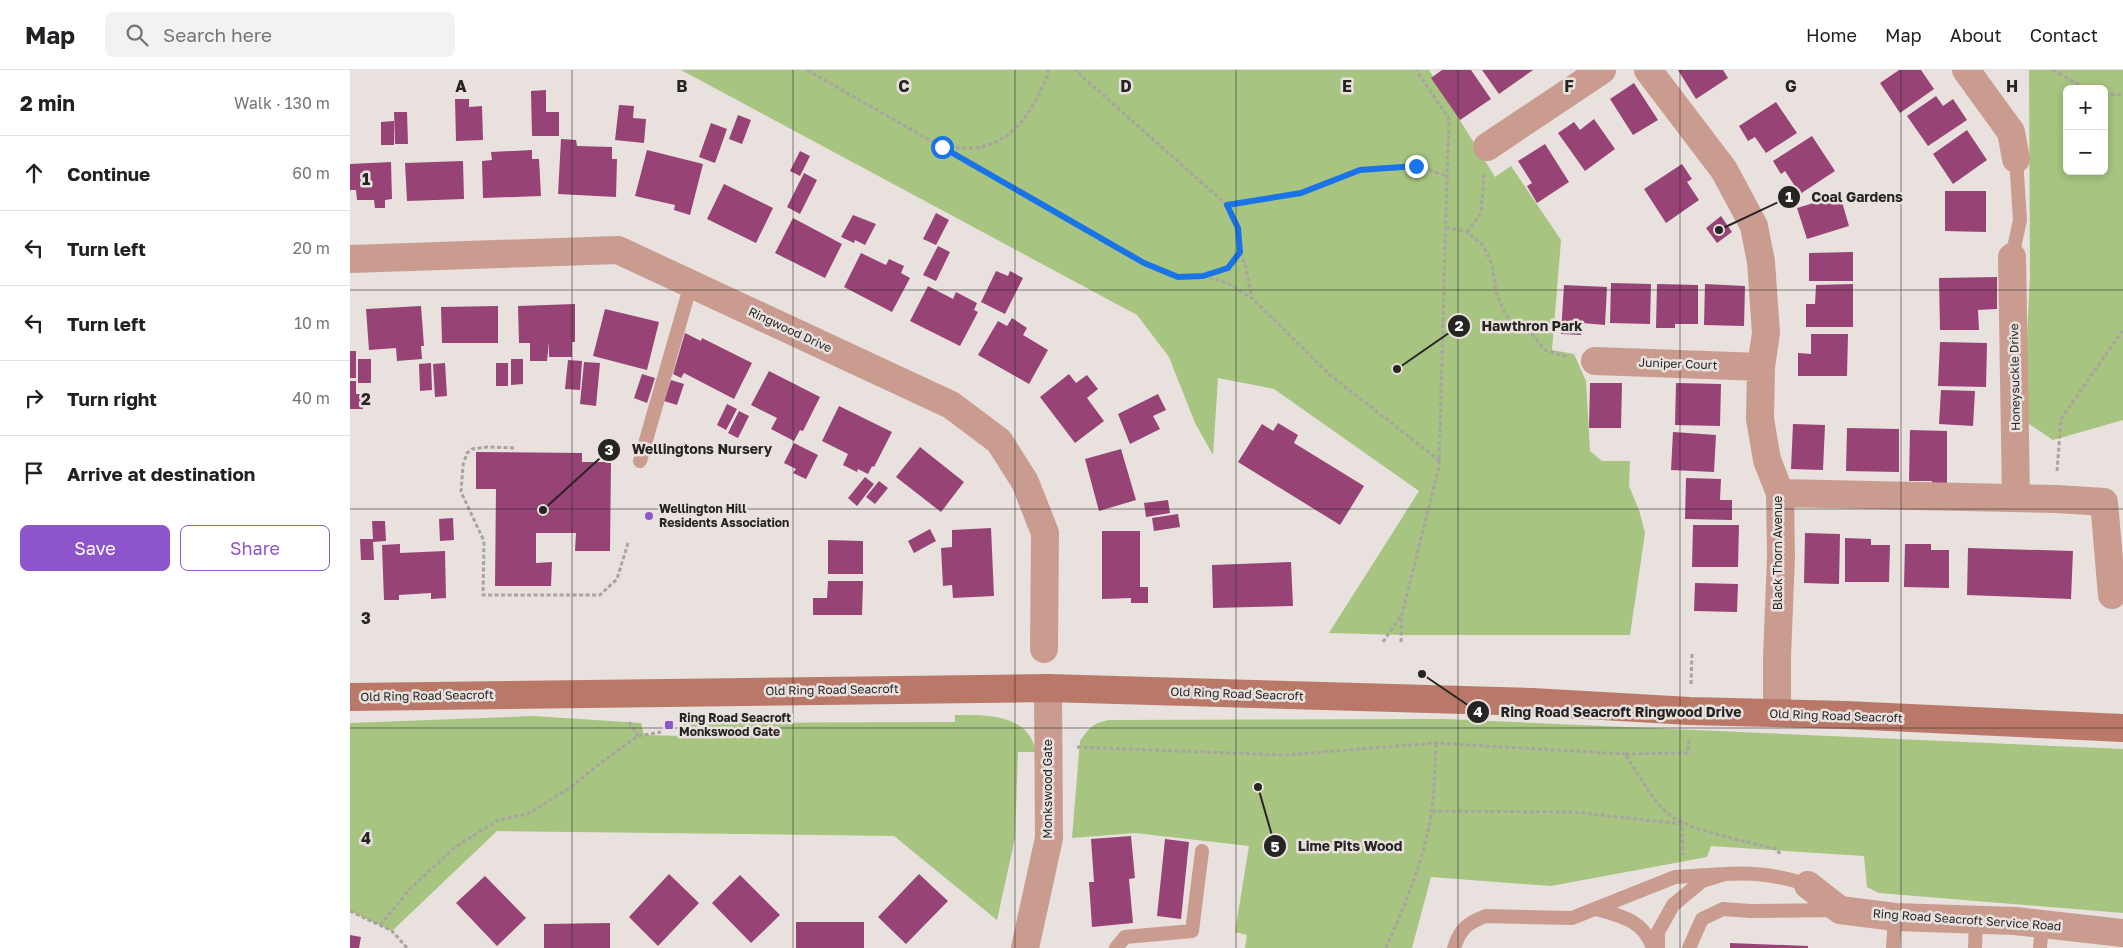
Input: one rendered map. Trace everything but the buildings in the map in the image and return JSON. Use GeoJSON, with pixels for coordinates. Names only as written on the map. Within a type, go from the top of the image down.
{"type":"FeatureCollection","features":[{"type":"Feature","properties":{"kind":"main road","name":"Old Ring Road Seacroft"},"geometry":{"type":"LineString","coordinates":[[350,697],[1048,688],[1532,702],[1690,711],[2123,728]]}},
{"type":"Feature","properties":{"kind":"street"},"geometry":{"type":"LineString","coordinates":[[1487,147],[1602,70]]}},
{"type":"Feature","properties":{"kind":"street","name":"Black Thorn Avenue"},"geometry":{"type":"LineString","coordinates":[[1648,70],[1724,170],[1754,226],[1761,262],[1766,333],[1761,367],[1760,419],[1767,460],[1780,494],[1780,557],[1776,657],[1777,713]]}},
{"type":"Feature","properties":{"kind":"street"},"geometry":{"type":"LineString","coordinates":[[1966,70],[2011,132],[2016,159]]}},
{"type":"Feature","properties":{"kind":"street","name":"Ringwood Drive"},"geometry":{"type":"LineString","coordinates":[[350,259],[618,250],[951,405],[998,441],[1026,482],[1046,533],[1044,649]]}},
{"type":"Feature","properties":{"kind":"street","name":"Honeysuckle Drive"},"geometry":{"type":"LineString","coordinates":[[2012,256],[2016,498]]}},
{"type":"Feature","properties":{"kind":"street","name":"Juniper Court"},"geometry":{"type":"LineString","coordinates":[[1592,358],[1761,367]]}},
{"type":"Feature","properties":{"kind":"street"},"geometry":{"type":"LineString","coordinates":[[1780,494],[2057,499],[2104,502],[2112,595]]}},
{"type":"Feature","properties":{"kind":"street","name":"Monkswood Gate"},"geometry":{"type":"LineString","coordinates":[[1031,946],[1049,838],[1048,688]]}},
{"type":"Feature","properties":{"kind":"street"},"geometry":{"type":"LineString","coordinates":[[1808,885],[1840,910]]}},
{"type":"Feature","properties":{"kind":"street","name":"Ring Road Seacroft Service Road"},"geometry":{"type":"LineString","coordinates":[[1840,910],[1895,916],[1976,919],[2041,936],[2123,933]]}},
{"type":"Feature","properties":{"kind":"lane"},"geometry":{"type":"LineString","coordinates":[[2012,256],[2020,220],[2016,159]]}},
{"type":"Feature","properties":{"kind":"lane"},"geometry":{"type":"LineString","coordinates":[[640,461],[691,284]]}},
{"type":"Feature","properties":{"kind":"lane"},"geometry":{"type":"LineString","coordinates":[[1116,948],[1125,937],[1192,931],[1202,851]]}},
{"type":"Feature","properties":{"kind":"lane"},"geometry":{"type":"LineString","coordinates":[[1454,948],[1460,932],[1473,920],[1486,916],[1572,918],[1675,877],[1750,873],[1785,877],[1808,885]]}},
{"type":"Feature","properties":{"kind":"lane"},"geometry":{"type":"LineString","coordinates":[[1658,948],[1658,932],[1673,906],[1702,881],[1725,874]]}},
{"type":"Feature","properties":{"kind":"lane"},"geometry":{"type":"LineString","coordinates":[[1597,909],[1630,919],[1650,937],[1654,948]]}},
{"type":"Feature","properties":{"kind":"lane"},"geometry":{"type":"LineString","coordinates":[[1689,948],[1702,919],[1723,909],[1751,911],[1840,910]]}},
{"type":"Feature","properties":{"kind":"lane"},"geometry":{"type":"LineString","coordinates":[[1893,948],[1895,916]]}},
{"type":"Feature","properties":{"kind":"lane"},"geometry":{"type":"LineString","coordinates":[[1975,948],[1976,919]]}},
{"type":"Feature","properties":{"kind":"path"},"geometry":{"type":"LineString","coordinates":[[807,70],[1144,263],[1178,277],[1203,276],[1228,268],[1240,252]]}},
{"type":"Feature","properties":{"kind":"path"},"geometry":{"type":"LineString","coordinates":[[942,147],[981,148],[1013,132],[1033,106],[1048,76],[1048,70]]}},
{"type":"Feature","properties":{"kind":"path"},"geometry":{"type":"LineString","coordinates":[[1076,70],[1227,205],[1238,228],[1240,252],[1245,264],[1252,299]]}},
{"type":"Feature","properties":{"kind":"path"},"geometry":{"type":"LineString","coordinates":[[1401,642],[1402,614],[1440,461],[1449,119],[1416,70]]}},
{"type":"Feature","properties":{"kind":"path"},"geometry":{"type":"LineString","coordinates":[[2053,70],[2080,85]]}},
{"type":"Feature","properties":{"kind":"path"},"geometry":{"type":"LineString","coordinates":[[2108,94],[2123,95]]}},
{"type":"Feature","properties":{"kind":"path"},"geometry":{"type":"LineString","coordinates":[[1467,232],[1481,213],[1484,174],[1495,160],[1487,147]]}},
{"type":"Feature","properties":{"kind":"path"},"geometry":{"type":"LineString","coordinates":[[1227,205],[1301,193],[1360,170],[1416,166],[1447,176]]}},
{"type":"Feature","properties":{"kind":"path"},"geometry":{"type":"LineString","coordinates":[[1446,228],[1467,232],[1483,245],[1492,264],[1496,291],[1504,312],[1515,326],[1532,334],[1545,350],[1566,357],[1592,358]]}},
{"type":"Feature","properties":{"kind":"path"},"geometry":{"type":"LineString","coordinates":[[1203,276],[1228,284],[1252,299],[1330,375],[1440,461]]}},
{"type":"Feature","properties":{"kind":"path"},"geometry":{"type":"LineString","coordinates":[[2057,499],[2056,455],[2061,419],[2123,330]]}},
{"type":"Feature","properties":{"kind":"path"},"geometry":{"type":"LineString","coordinates":[[514,448],[488,447],[472,449],[467,453],[462,465],[461,492],[484,540],[483,596],[600,596],[617,580],[628,543]]}},
{"type":"Feature","properties":{"kind":"path"},"geometry":{"type":"LineString","coordinates":[[1383,642],[1402,614]]}},
{"type":"Feature","properties":{"kind":"path"},"geometry":{"type":"LineString","coordinates":[[1048,746],[1285,755],[1436,743],[1625,754],[1688,753],[1690,711]]}},
{"type":"Feature","properties":{"kind":"path"},"geometry":{"type":"LineString","coordinates":[[380,925],[410,889],[454,848],[498,820],[528,814],[571,787],[606,758],[638,736],[661,732]]}},
{"type":"Feature","properties":{"kind":"path"},"geometry":{"type":"LineString","coordinates":[[1386,948],[1411,890],[1428,835],[1432,811],[1436,743]]}},
{"type":"Feature","properties":{"kind":"path"},"geometry":{"type":"LineString","coordinates":[[1625,754],[1657,802],[1666,812],[1682,824]]}},
{"type":"Feature","properties":{"kind":"path"},"geometry":{"type":"LineString","coordinates":[[1432,811],[1574,812],[1682,824],[1776,850],[1808,885]]}},
{"type":"Feature","properties":{"kind":"path"},"geometry":{"type":"LineString","coordinates":[[350,911],[392,931],[407,948]]}},
{"type":"Feature","properties":{"kind":"green space"},"geometry":{"type":"Polygon","coordinates":[[[681,70],[1429,70],[1495,177],[1511,166],[1561,240],[1552,350],[1574,354],[1586,381],[1590,451],[1602,461],[1630,461],[1629,486],[1639,510],[1645,533],[1630,635],[1401,635],[1329,633],[1419,491],[1274,389],[1218,378],[1213,455],[1195,423],[1169,357],[1137,315],[681,70]]]}},
{"type":"Feature","properties":{"kind":"green space"},"geometry":{"type":"Polygon","coordinates":[[[2029,70],[2123,70],[2123,420],[2053,440],[2023,420],[2030,275],[2029,70]]]}},
{"type":"Feature","properties":{"kind":"green space"},"geometry":{"type":"Polygon","coordinates":[[[955,715],[993,716],[1015,723],[1032,739],[1036,752],[1018,752],[1015,838],[997,920],[894,836],[497,831],[392,931],[350,911],[350,723],[533,716],[641,723],[644,735],[682,736],[683,723],[955,722],[955,715]]]}},
{"type":"Feature","properties":{"kind":"green space"},"geometry":{"type":"Polygon","coordinates":[[[1446,719],[2123,749],[2123,913],[1879,893],[1867,887],[1864,856],[1711,846],[1707,857],[1551,886],[1431,877],[1412,948],[1245,948],[1247,935],[1235,932],[1249,846],[1135,833],[1072,838],[1080,741],[1092,727],[1104,721],[1446,719]]]}},
{"type":"Feature","properties":{"kind":"place","name":"Coal Gardens"},"geometry":{"type":"Point","coordinates":[1719,230]}},
{"type":"Feature","properties":{"kind":"place","name":"Hawthron Park"},"geometry":{"type":"Point","coordinates":[1397,369]}},
{"type":"Feature","properties":{"kind":"place","name":"Wellingtons Nursery"},"geometry":{"type":"Point","coordinates":[543,510]}},
{"type":"Feature","properties":{"kind":"place","name":"Wellington Hill Residents Association"},"geometry":{"type":"Point","coordinates":[649,516]}},
{"type":"Feature","properties":{"kind":"place","name":"Ring Road Seacroft Ringwood Drive"},"geometry":{"type":"Point","coordinates":[1422,674]}},
{"type":"Feature","properties":{"kind":"place","name":"Ring Road Seacroft Monkswood Gate"},"geometry":{"type":"Point","coordinates":[669,725]}},
{"type":"Feature","properties":{"kind":"place","name":"Lime Pits Wood"},"geometry":{"type":"Point","coordinates":[1258,787]}},
{"type":"Feature","properties":{"kind":"route"},"geometry":{"type":"LineString","coordinates":[[942,147],[1144,263],[1178,277],[1203,276],[1228,268],[1240,252],[1238,228],[1227,205],[1301,193],[1360,170],[1416,166]]}}]}
